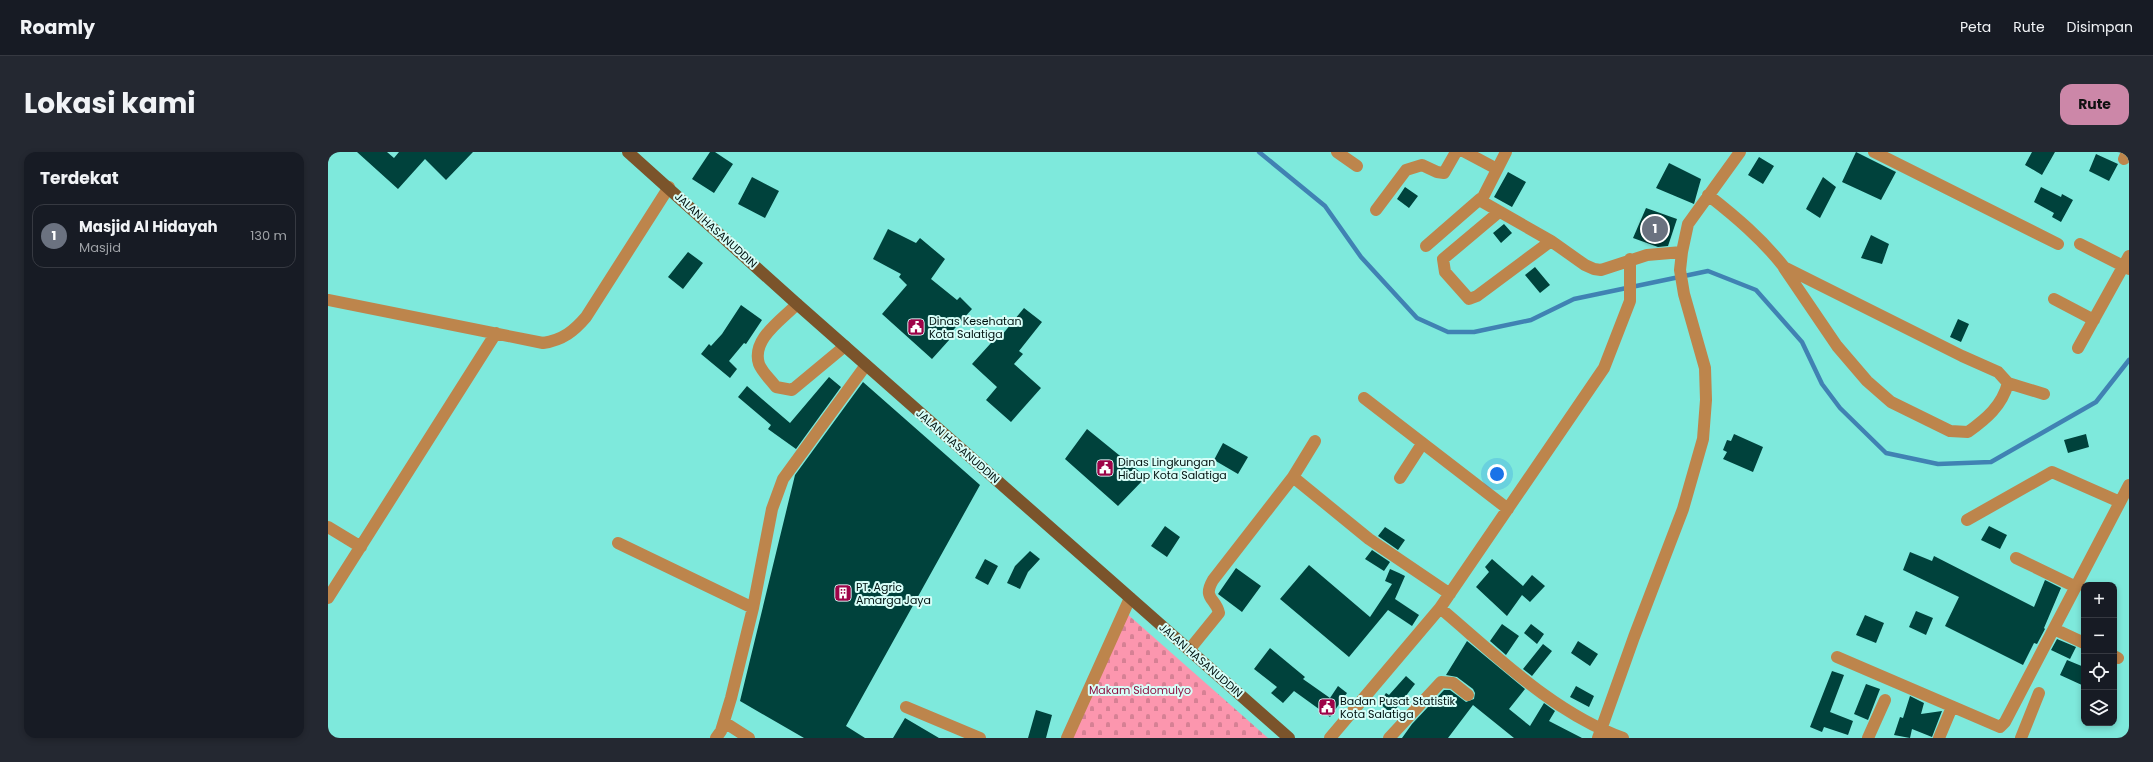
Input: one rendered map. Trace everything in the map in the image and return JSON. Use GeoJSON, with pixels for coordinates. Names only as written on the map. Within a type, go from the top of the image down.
{"type":"FeatureCollection","features":[{"type":"Feature","properties":{"kind":"main road","name":"JALAN HASANUDDIN"},"geometry":{"type":"LineString","coordinates":[[628,152],[669,187],[797,304],[1289,738]]}},
{"type":"Feature","properties":{"kind":"street"},"geometry":{"type":"LineString","coordinates":[[1337,152],[1358,166]]}},
{"type":"Feature","properties":{"kind":"street"},"geometry":{"type":"LineString","coordinates":[[1376,210],[1406,170],[1422,165],[1437,172],[1444,173],[1456,152]]}},
{"type":"Feature","properties":{"kind":"street"},"geometry":{"type":"LineString","coordinates":[[1465,152],[1497,169]]}},
{"type":"Feature","properties":{"kind":"street"},"geometry":{"type":"LineString","coordinates":[[1426,246],[1480,199],[1506,152]]}},
{"type":"Feature","properties":{"kind":"street"},"geometry":{"type":"LineString","coordinates":[[1600,734],[1634,637],[1683,509],[1703,439],[1706,400],[1705,368],[1684,294],[1680,270],[1688,224],[1740,152]]}},
{"type":"Feature","properties":{"kind":"street"},"geometry":{"type":"LineString","coordinates":[[1874,152],[2058,244]]}},
{"type":"Feature","properties":{"kind":"street"},"geometry":{"type":"LineString","coordinates":[[328,300],[543,343],[558,340],[576,329],[586,317],[669,187]]}},
{"type":"Feature","properties":{"kind":"street"},"geometry":{"type":"LineString","coordinates":[[1708,195],[1753,232],[1770,249],[1784,267],[1837,346],[1867,381],[1891,402],[1950,431],[1968,432],[1988,417],[2004,395],[2008,383]]}},
{"type":"Feature","properties":{"kind":"street"},"geometry":{"type":"LineString","coordinates":[[1480,199],[1498,212],[1551,241],[1594,269],[1601,270],[1630,259],[1647,255],[1682,252]]}},
{"type":"Feature","properties":{"kind":"street"},"geometry":{"type":"LineString","coordinates":[[1498,212],[1443,259],[1445,272],[1469,299],[1477,296],[1551,241]]}},
{"type":"Feature","properties":{"kind":"street"},"geometry":{"type":"LineString","coordinates":[[2078,348],[2127,264],[2080,244]]}},
{"type":"Feature","properties":{"kind":"street"},"geometry":{"type":"LineString","coordinates":[[1330,738],[1440,608],[1604,368],[1630,301],[1630,259]]}},
{"type":"Feature","properties":{"kind":"street"},"geometry":{"type":"LineString","coordinates":[[1784,267],[1962,356],[1998,372],[2008,383],[2044,394]]}},
{"type":"Feature","properties":{"kind":"street"},"geometry":{"type":"LineString","coordinates":[[2054,299],[2094,320]]}},
{"type":"Feature","properties":{"kind":"street"},"geometry":{"type":"LineString","coordinates":[[797,304],[765,335],[758,350],[759,365],[776,387],[792,390],[845,346]]}},
{"type":"Feature","properties":{"kind":"street"},"geometry":{"type":"LineString","coordinates":[[328,598],[496,333]]}},
{"type":"Feature","properties":{"kind":"street"},"geometry":{"type":"LineString","coordinates":[[716,738],[724,722],[753,608],[772,509],[783,479],[866,365]]}},
{"type":"Feature","properties":{"kind":"street"},"geometry":{"type":"LineString","coordinates":[[1364,398],[1508,509]]}},
{"type":"Feature","properties":{"kind":"street"},"geometry":{"type":"LineString","coordinates":[[1189,650],[1219,613],[1209,595],[1213,580],[1293,477],[1315,441]]}},
{"type":"Feature","properties":{"kind":"street"},"geometry":{"type":"LineString","coordinates":[[1400,478],[1422,444]]}},
{"type":"Feature","properties":{"kind":"street"},"geometry":{"type":"LineString","coordinates":[[1967,520],[2052,472],[2120,502]]}},
{"type":"Feature","properties":{"kind":"street"},"geometry":{"type":"LineString","coordinates":[[1293,477],[1369,539],[1450,594]]}},
{"type":"Feature","properties":{"kind":"street"},"geometry":{"type":"LineString","coordinates":[[1837,658],[2000,727],[2005,722],[2129,485]]}},
{"type":"Feature","properties":{"kind":"street"},"geometry":{"type":"LineString","coordinates":[[328,527],[361,547]]}},
{"type":"Feature","properties":{"kind":"street"},"geometry":{"type":"LineString","coordinates":[[618,542],[753,608]]}},
{"type":"Feature","properties":{"kind":"street"},"geometry":{"type":"LineString","coordinates":[[2016,558],[2076,587]]}},
{"type":"Feature","properties":{"kind":"street"},"geometry":{"type":"LineString","coordinates":[[1068,738],[1130,598]]}},
{"type":"Feature","properties":{"kind":"street"},"geometry":{"type":"LineString","coordinates":[[1440,608],[1529,683],[1600,734],[1623,738]]}},
{"type":"Feature","properties":{"kind":"street"},"geometry":{"type":"LineString","coordinates":[[2054,629],[2081,642]]}},
{"type":"Feature","properties":{"kind":"street"},"geometry":{"type":"LineString","coordinates":[[1389,738],[1441,682],[1453,683],[1468,695]]}},
{"type":"Feature","properties":{"kind":"street"},"geometry":{"type":"LineString","coordinates":[[2021,738],[2039,693]]}},
{"type":"Feature","properties":{"kind":"street"},"geometry":{"type":"LineString","coordinates":[[1868,738],[1885,700]]}},
{"type":"Feature","properties":{"kind":"street"},"geometry":{"type":"LineString","coordinates":[[906,707],[980,738]]}},
{"type":"Feature","properties":{"kind":"street"},"geometry":{"type":"LineString","coordinates":[[1939,738],[1952,707]]}},
{"type":"Feature","properties":{"kind":"street"},"geometry":{"type":"LineString","coordinates":[[724,722],[749,738]]}},
{"type":"Feature","properties":{"kind":"green space","name":"Makam Sidomulyo"},"geometry":{"type":"Polygon","coordinates":[[[1125,612],[1268,738],[1066,738],[1125,612]]]}},
{"type":"Feature","properties":{"kind":"building"},"geometry":{"type":"Polygon","coordinates":[[[357,152],[387,152],[394,158],[399,152],[473,152],[446,180],[425,159],[398,189],[357,152]]]}},
{"type":"Feature","properties":{"kind":"building"},"geometry":{"type":"Polygon","coordinates":[[[710,152],[715,152],[733,164],[714,193],[692,179],[710,152]]]}},
{"type":"Feature","properties":{"kind":"building"},"geometry":{"type":"Polygon","coordinates":[[[1856,152],[1896,172],[1881,200],[1842,182],[1856,152]]]}},
{"type":"Feature","properties":{"kind":"building"},"geometry":{"type":"Polygon","coordinates":[[[2032,152],[2055,152],[2042,175],[2025,165],[2032,152]]]}},
{"type":"Feature","properties":{"kind":"building"},"geometry":{"type":"Polygon","coordinates":[[[2096,154],[2118,164],[2109,181],[2089,171],[2096,154]]]}},
{"type":"Feature","properties":{"kind":"building"},"geometry":{"type":"Polygon","coordinates":[[[1759,157],[1774,166],[1763,184],[1748,175],[1759,157]]]}},
{"type":"Feature","properties":{"kind":"building"},"geometry":{"type":"Polygon","coordinates":[[[1669,163],[1701,179],[1694,204],[1656,188],[1669,163]]]}},
{"type":"Feature","properties":{"kind":"building"},"geometry":{"type":"Polygon","coordinates":[[[1508,172],[1526,182],[1512,207],[1494,197],[1508,172]]]}},
{"type":"Feature","properties":{"kind":"building"},"geometry":{"type":"Polygon","coordinates":[[[752,177],[779,191],[765,218],[738,204],[752,177]]]}},
{"type":"Feature","properties":{"kind":"building"},"geometry":{"type":"Polygon","coordinates":[[[1823,177],[1836,187],[1820,218],[1806,209],[1823,177]]]}},
{"type":"Feature","properties":{"kind":"building"},"geometry":{"type":"Polygon","coordinates":[[[1405,187],[1418,196],[1409,208],[1397,199],[1405,187]]]}},
{"type":"Feature","properties":{"kind":"building"},"geometry":{"type":"Polygon","coordinates":[[[2041,187],[2061,197],[2062,194],[2073,200],[2061,222],[2052,217],[2054,213],[2034,202],[2041,187]]]}},
{"type":"Feature","properties":{"kind":"building"},"geometry":{"type":"Polygon","coordinates":[[[1646,208],[1677,219],[1668,246],[1658,247],[1633,238],[1646,208]]]}},
{"type":"Feature","properties":{"kind":"building"},"geometry":{"type":"Polygon","coordinates":[[[1504,224],[1512,233],[1501,243],[1493,233],[1504,224]]]}},
{"type":"Feature","properties":{"kind":"building"},"geometry":{"type":"Polygon","coordinates":[[[888,229],[916,243],[920,238],[945,259],[931,279],[957,300],[960,297],[972,309],[947,337],[950,339],[932,359],[882,314],[907,285],[899,277],[901,274],[873,259],[888,229]]]}},
{"type":"Feature","properties":{"kind":"building"},"geometry":{"type":"Polygon","coordinates":[[[1871,235],[1889,244],[1882,264],[1861,258],[1871,235]]]}},
{"type":"Feature","properties":{"kind":"building"},"geometry":{"type":"Polygon","coordinates":[[[688,252],[703,263],[683,289],[668,277],[688,252]]]}},
{"type":"Feature","properties":{"kind":"building"},"geometry":{"type":"Polygon","coordinates":[[[1535,267],[1550,285],[1540,293],[1525,275],[1535,267]]]}},
{"type":"Feature","properties":{"kind":"building"},"geometry":{"type":"Polygon","coordinates":[[[741,305],[762,320],[746,344],[744,343],[729,361],[737,369],[730,378],[701,354],[709,344],[711,346],[722,334],[741,305]]]}},
{"type":"Feature","properties":{"kind":"building"},"geometry":{"type":"Polygon","coordinates":[[[1024,308],[1042,322],[1019,351],[1023,354],[1014,364],[1041,388],[1011,422],[986,400],[997,387],[972,364],[1000,333],[1002,335],[1024,308]]]}},
{"type":"Feature","properties":{"kind":"building"},"geometry":{"type":"Polygon","coordinates":[[[1958,319],[1969,324],[1961,342],[1950,337],[1958,319]]]}},
{"type":"Feature","properties":{"kind":"building"},"geometry":{"type":"Polygon","coordinates":[[[829,377],[841,387],[796,449],[768,429],[771,425],[738,397],[747,386],[790,423],[829,377]]]}},
{"type":"Feature","properties":{"kind":"building","name":"PT. Agric Amarga Jaya"},"geometry":{"type":"Polygon","coordinates":[[[863,382],[980,485],[846,726],[865,738],[804,738],[740,701],[795,475],[863,382]]]}},
{"type":"Feature","properties":{"kind":"building","name":"Dinas Lingkungan Hidup Kota Salatiga"},"geometry":{"type":"Polygon","coordinates":[[[1087,429],[1146,477],[1118,506],[1065,459],[1087,429]]]}},
{"type":"Feature","properties":{"kind":"building"},"geometry":{"type":"Polygon","coordinates":[[[1734,434],[1763,447],[1753,472],[1723,459],[1727,452],[1723,450],[1727,440],[1731,441],[1734,434]]]}},
{"type":"Feature","properties":{"kind":"building"},"geometry":{"type":"Polygon","coordinates":[[[2086,434],[2089,447],[2068,453],[2064,440],[2086,434]]]}},
{"type":"Feature","properties":{"kind":"building"},"geometry":{"type":"Polygon","coordinates":[[[1223,443],[1248,457],[1238,474],[1214,460],[1223,443]]]}},
{"type":"Feature","properties":{"kind":"building"},"geometry":{"type":"Polygon","coordinates":[[[1165,526],[1180,537],[1167,557],[1151,546],[1165,526]]]}},
{"type":"Feature","properties":{"kind":"building"},"geometry":{"type":"Polygon","coordinates":[[[1989,526],[2007,535],[2000,549],[1981,540],[1989,526]]]}},
{"type":"Feature","properties":{"kind":"building"},"geometry":{"type":"Polygon","coordinates":[[[1385,527],[1405,540],[1398,550],[1378,536],[1385,527]]]}},
{"type":"Feature","properties":{"kind":"building"},"geometry":{"type":"Polygon","coordinates":[[[1372,550],[1390,562],[1384,571],[1365,559],[1372,550]]]}},
{"type":"Feature","properties":{"kind":"building"},"geometry":{"type":"Polygon","coordinates":[[[1030,551],[1040,559],[1028,572],[1020,589],[1007,583],[1015,566],[1030,551]]]}},
{"type":"Feature","properties":{"kind":"building"},"geometry":{"type":"Polygon","coordinates":[[[1910,552],[1932,561],[1934,556],[2034,607],[2045,580],[2061,588],[2044,628],[2045,629],[2037,644],[2034,643],[2023,665],[1945,626],[1959,597],[1903,570],[1910,552]]]}},
{"type":"Feature","properties":{"kind":"building"},"geometry":{"type":"Polygon","coordinates":[[[985,559],[998,566],[988,585],[975,578],[985,559]]]}},
{"type":"Feature","properties":{"kind":"building"},"geometry":{"type":"Polygon","coordinates":[[[1492,559],[1523,586],[1532,575],[1545,586],[1530,602],[1522,595],[1507,616],[1476,587],[1489,572],[1485,567],[1492,559]]]}},
{"type":"Feature","properties":{"kind":"building"},"geometry":{"type":"Polygon","coordinates":[[[1309,565],[1370,617],[1392,584],[1385,581],[1390,569],[1399,573],[1405,576],[1395,599],[1419,615],[1412,626],[1388,610],[1349,657],[1280,599],[1309,565]]]}},
{"type":"Feature","properties":{"kind":"building"},"geometry":{"type":"Polygon","coordinates":[[[1236,568],[1261,586],[1242,612],[1218,594],[1236,568]]]}},
{"type":"Feature","properties":{"kind":"building"},"geometry":{"type":"Polygon","coordinates":[[[1916,611],[1933,618],[1926,635],[1909,627],[1916,611]]]}},
{"type":"Feature","properties":{"kind":"building"},"geometry":{"type":"Polygon","coordinates":[[[1865,615],[1884,623],[1876,643],[1856,635],[1865,615]]]}},
{"type":"Feature","properties":{"kind":"building"},"geometry":{"type":"Polygon","coordinates":[[[1502,624],[1519,636],[1506,655],[1490,641],[1502,624]]]}},
{"type":"Feature","properties":{"kind":"building"},"geometry":{"type":"Polygon","coordinates":[[[1531,624],[1544,634],[1537,644],[1524,633],[1531,624]]]}},
{"type":"Feature","properties":{"kind":"building"},"geometry":{"type":"Polygon","coordinates":[[[2057,639],[2076,647],[2070,659],[2051,650],[2057,639]]]}},
{"type":"Feature","properties":{"kind":"building"},"geometry":{"type":"Polygon","coordinates":[[[1467,641],[1525,689],[1509,709],[1530,726],[1544,703],[1555,711],[1549,721],[1582,738],[1514,738],[1473,705],[1448,738],[1402,738],[1412,724],[1444,690],[1450,690],[1466,702],[1474,699],[1475,693],[1473,689],[1457,677],[1446,675],[1467,641]]]}},
{"type":"Feature","properties":{"kind":"building"},"geometry":{"type":"Polygon","coordinates":[[[1578,641],[1598,654],[1590,666],[1571,653],[1578,641]]]}},
{"type":"Feature","properties":{"kind":"building"},"geometry":{"type":"Polygon","coordinates":[[[1543,644],[1552,651],[1532,676],[1523,669],[1543,644]]]}},
{"type":"Feature","properties":{"kind":"building"},"geometry":{"type":"Polygon","coordinates":[[[1270,648],[1305,677],[1303,679],[1330,698],[1338,686],[1347,693],[1330,717],[1294,691],[1283,703],[1271,693],[1277,687],[1254,669],[1270,648]]]}},
{"type":"Feature","properties":{"kind":"building"},"geometry":{"type":"Polygon","coordinates":[[[2067,660],[2081,666],[2081,685],[2060,675],[2067,660]]]}},
{"type":"Feature","properties":{"kind":"building"},"geometry":{"type":"Polygon","coordinates":[[[1832,671],[1844,675],[1830,712],[1853,721],[1848,735],[1824,727],[1822,732],[1810,727],[1832,671]]]}},
{"type":"Feature","properties":{"kind":"building"},"geometry":{"type":"Polygon","coordinates":[[[1406,676],[1415,684],[1392,714],[1379,703],[1386,693],[1389,695],[1406,676]]]}},
{"type":"Feature","properties":{"kind":"building"},"geometry":{"type":"Polygon","coordinates":[[[1866,684],[1880,689],[1868,720],[1854,714],[1866,684]]]}},
{"type":"Feature","properties":{"kind":"building"},"geometry":{"type":"Polygon","coordinates":[[[1576,686],[1594,696],[1589,707],[1570,697],[1576,686]]]}},
{"type":"Feature","properties":{"kind":"building"},"geometry":{"type":"Polygon","coordinates":[[[1910,696],[1924,703],[1921,714],[1942,711],[1932,737],[1912,729],[1910,738],[1894,735],[1900,717],[1903,718],[1910,696]]]}},
{"type":"Feature","properties":{"kind":"building"},"geometry":{"type":"Polygon","coordinates":[[[1036,710],[1052,715],[1046,738],[1028,738],[1036,710]]]}},
{"type":"Feature","properties":{"kind":"building"},"geometry":{"type":"Polygon","coordinates":[[[905,718],[939,738],[893,738],[905,718]]]}},
{"type":"Feature","properties":{"kind":"waterway"},"geometry":{"type":"LineString","coordinates":[[1259,152],[1325,206],[1361,257],[1417,318],[1448,332],[1474,332],[1531,320],[1574,299],[1708,271],[1756,290],[1802,342],[1822,384],[1840,408],[1886,453],[1938,464],[1991,462],[2096,402],[2129,360]]}},
{"type":"Feature","properties":{"kind":"place","name":"Masjid Al Hidayah"},"geometry":{"type":"Point","coordinates":[1655,229]}},
{"type":"Feature","properties":{"kind":"place","name":"Dinas Kesehatan Kota Salatiga"},"geometry":{"type":"Point","coordinates":[916,327]}},
{"type":"Feature","properties":{"kind":"place","name":"Dinas Lingkungan Hidup Kota Salatiga"},"geometry":{"type":"Point","coordinates":[1105,468]}},
{"type":"Feature","properties":{"kind":"place","name":"PT. Agric Amarga Jaya"},"geometry":{"type":"Point","coordinates":[843,593]}},
{"type":"Feature","properties":{"kind":"place","name":"Badan Pusat Statistik Kota Salatiga"},"geometry":{"type":"Point","coordinates":[1327,707]}}]}
